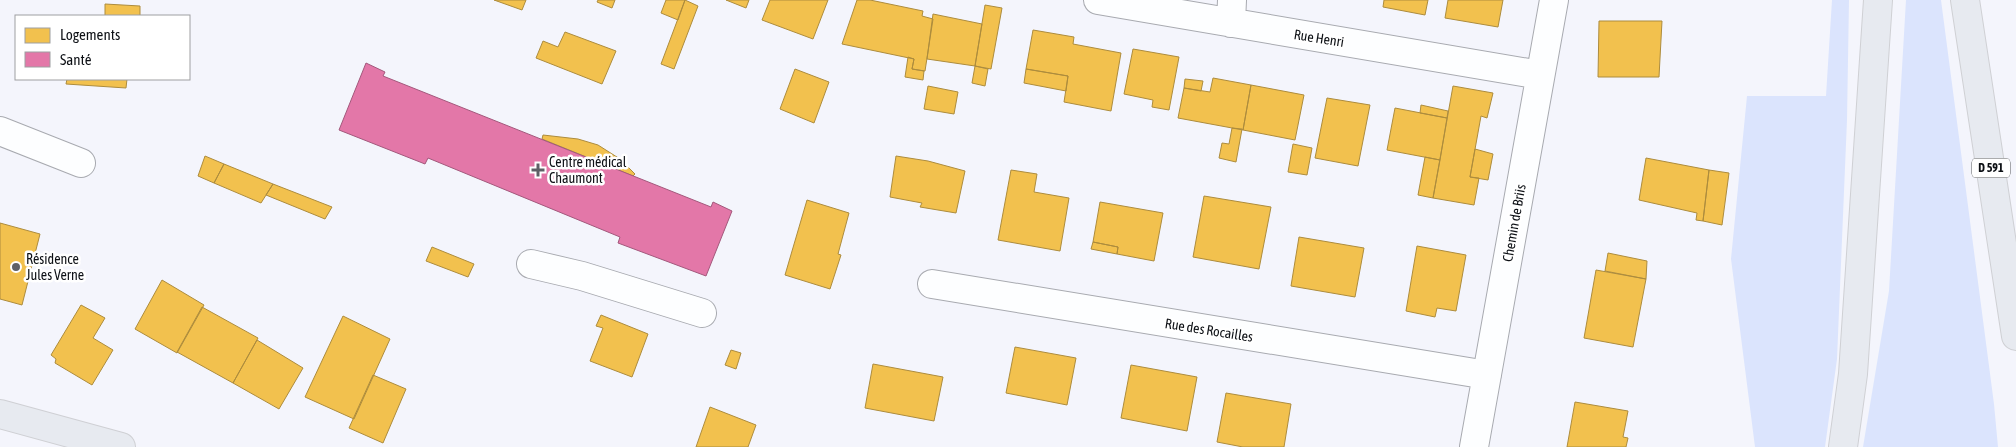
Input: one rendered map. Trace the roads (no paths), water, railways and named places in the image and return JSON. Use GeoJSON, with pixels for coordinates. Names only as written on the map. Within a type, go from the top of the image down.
{"type":"FeatureCollection","features":[{"type":"Feature","properties":{"kind":"main road"},"geometry":{"type":"LineString","coordinates":[[1843,447],[1853,374],[1878,0]]}},
{"type":"Feature","properties":{"kind":"main road","name":"D 591"},"geometry":{"type":"LineString","coordinates":[[1965,0],[2016,336]]}},
{"type":"Feature","properties":{"kind":"main road"},"geometry":{"type":"LineString","coordinates":[[0,414],[121,447]]}},
{"type":"Feature","properties":{"kind":"street","name":"Rue Henri"},"geometry":{"type":"LineString","coordinates":[[1098,0],[1232,12],[1540,75]]}},
{"type":"Feature","properties":{"kind":"street","name":"Chemin de Briis"},"geometry":{"type":"LineString","coordinates":[[1474,447],[1554,0]]}},
{"type":"Feature","properties":{"kind":"street"},"geometry":{"type":"LineString","coordinates":[[0,131],[81,163]]}},
{"type":"Feature","properties":{"kind":"street"},"geometry":{"type":"LineString","coordinates":[[531,264],[582,276],[702,313]]}},
{"type":"Feature","properties":{"kind":"street","name":"Rue des Rocailles"},"geometry":{"type":"LineString","coordinates":[[932,284],[1487,375]]}},
{"type":"Feature","properties":{"kind":"place","name":"Centre médical Chaumont"},"geometry":{"type":"Point","coordinates":[538,170]}},
{"type":"Feature","properties":{"kind":"place","name":"Résidence Jules Verne"},"geometry":{"type":"Point","coordinates":[16,267]}}]}
